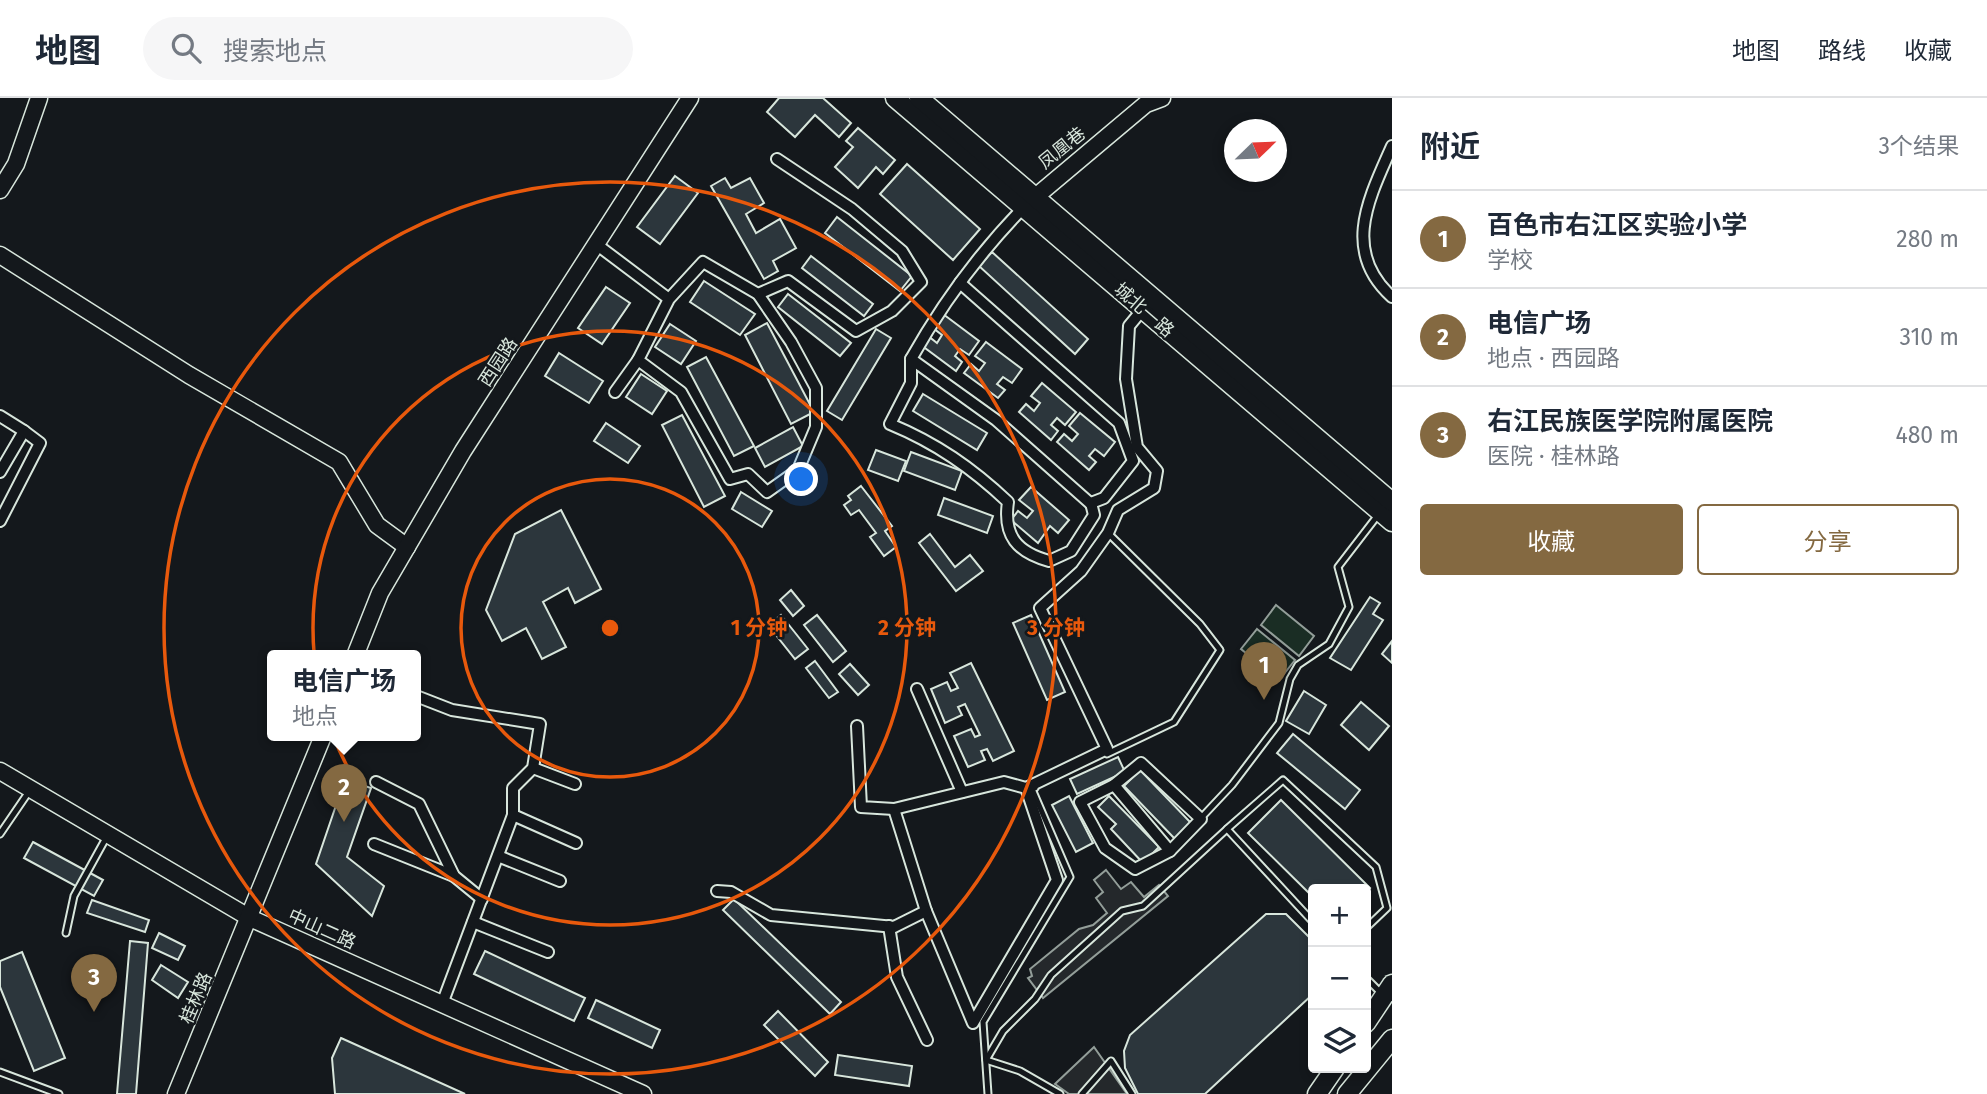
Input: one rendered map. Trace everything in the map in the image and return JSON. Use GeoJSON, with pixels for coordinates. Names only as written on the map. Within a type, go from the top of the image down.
{"type":"FeatureCollection","features":[{"type":"Feature","properties":{"kind":"main road","name":"城北一路"},"geometry":{"type":"LineString","coordinates":[[895,98],[1028,202],[1388,512]]}},
{"type":"Feature","properties":{"kind":"main road","name":"城北一路"},"geometry":{"type":"LineString","coordinates":[[919,98],[1143,309],[1388,512]]}},
{"type":"Feature","properties":{"kind":"main road"},"geometry":{"type":"LineString","coordinates":[[1371,1016],[1388,990]]}},
{"type":"Feature","properties":{"kind":"main road"},"geometry":{"type":"LineString","coordinates":[[1347,1094],[1392,1040]]}},
{"type":"Feature","properties":{"kind":"main road"},"geometry":{"type":"LineString","coordinates":[[1317,1094],[1332,1073]]}},
{"type":"Feature","properties":{"kind":"street"},"geometry":{"type":"LineString","coordinates":[[0,190],[16,164],[38,98]]}},
{"type":"Feature","properties":{"kind":"street","name":"西园路"},"geometry":{"type":"LineString","coordinates":[[357,650],[380,593],[463,451],[690,98]]}},
{"type":"Feature","properties":{"kind":"street","name":"凤凰巷"},"geometry":{"type":"LineString","coordinates":[[1028,202],[1146,104],[1162,98]]}},
{"type":"Feature","properties":{"kind":"street"},"geometry":{"type":"LineString","coordinates":[[1392,146],[1367,202],[1362,246],[1375,281],[1392,297]]}},
{"type":"Feature","properties":{"kind":"street"},"geometry":{"type":"LineString","coordinates":[[758,294],[788,281],[856,331],[892,311],[921,282],[902,251],[852,209],[777,159]]}},
{"type":"Feature","properties":{"kind":"street"},"geometry":{"type":"LineString","coordinates":[[911,359],[996,420],[1091,504],[1094,515],[1071,551],[1049,561],[1029,556],[1013,539],[1005,521],[1008,502],[952,454],[890,424],[911,383],[911,359],[991,241],[1028,202]]}},
{"type":"Feature","properties":{"kind":"street"},"geometry":{"type":"LineString","coordinates":[[596,244],[669,299]]}},
{"type":"Feature","properties":{"kind":"street"},"geometry":{"type":"LineString","coordinates":[[0,255],[189,375],[339,462],[377,525],[407,547]]}},
{"type":"Feature","properties":{"kind":"street"},"geometry":{"type":"LineString","coordinates":[[615,392],[638,360],[669,299],[703,262],[758,294],[816,388],[816,427],[798,470],[767,492],[748,474],[730,479],[681,392],[638,360]]}},
{"type":"Feature","properties":{"kind":"street"},"geometry":{"type":"LineString","coordinates":[[960,283],[1118,424],[1133,461],[1104,498],[1091,504]]}},
{"type":"Feature","properties":{"kind":"street"},"geometry":{"type":"LineString","coordinates":[[858,726],[860,807],[894,809],[1004,782],[1026,788],[1108,748],[1040,608],[1081,570],[1108,533],[1118,510],[1154,488],[1157,471],[1137,447],[1126,379],[1129,326],[1143,309]]}},
{"type":"Feature","properties":{"kind":"street"},"geometry":{"type":"LineString","coordinates":[[0,416],[40,443],[0,521]]}},
{"type":"Feature","properties":{"kind":"street"},"geometry":{"type":"LineString","coordinates":[[0,472],[24,431]]}},
{"type":"Feature","properties":{"kind":"street"},"geometry":{"type":"LineString","coordinates":[[917,689],[962,792]]}},
{"type":"Feature","properties":{"kind":"street"},"geometry":{"type":"LineString","coordinates":[[421,698],[452,710],[540,724],[533,768],[513,788],[513,816],[442,1004]]}},
{"type":"Feature","properties":{"kind":"street"},"geometry":{"type":"LineString","coordinates":[[250,918],[321,741]]}},
{"type":"Feature","properties":{"kind":"street"},"geometry":{"type":"LineString","coordinates":[[1141,763],[1201,819],[1170,851],[1135,869],[1105,848],[1080,802],[1114,785],[1141,763]]}},
{"type":"Feature","properties":{"kind":"street"},"geometry":{"type":"LineString","coordinates":[[533,768],[575,784]]}},
{"type":"Feature","properties":{"kind":"street","name":"中山二路"},"geometry":{"type":"LineString","coordinates":[[0,771],[250,918],[643,1094]]}},
{"type":"Feature","properties":{"kind":"street"},"geometry":{"type":"LineString","coordinates":[[376,782],[419,804],[454,876]]}},
{"type":"Feature","properties":{"kind":"street"},"geometry":{"type":"LineString","coordinates":[[1114,785],[1170,851]]}},
{"type":"Feature","properties":{"kind":"street"},"geometry":{"type":"LineString","coordinates":[[894,809],[926,911],[973,1023],[1057,880],[1026,788]]}},
{"type":"Feature","properties":{"kind":"street"},"geometry":{"type":"LineString","coordinates":[[513,816],[576,844]]}},
{"type":"Feature","properties":{"kind":"street"},"geometry":{"type":"LineString","coordinates":[[374,844],[454,876],[481,899]]}},
{"type":"Feature","properties":{"kind":"street"},"geometry":{"type":"LineString","coordinates":[[498,856],[560,881]]}},
{"type":"Feature","properties":{"kind":"street"},"geometry":{"type":"LineString","coordinates":[[717,891],[731,892],[771,915],[889,926],[926,911]]}},
{"type":"Feature","properties":{"kind":"street","name":"桂林路"},"geometry":{"type":"LineString","coordinates":[[176,1094],[250,918]]}},
{"type":"Feature","properties":{"kind":"street"},"geometry":{"type":"LineString","coordinates":[[473,922],[548,952]]}},
{"type":"Feature","properties":{"kind":"street"},"geometry":{"type":"LineString","coordinates":[[889,926],[897,977],[927,1041]]}},
{"type":"Feature","properties":{"kind":"lane"},"geometry":{"type":"LineString","coordinates":[[1201,819],[1232,785],[1279,723],[1290,680],[1297,665],[1329,644],[1349,607],[1338,567],[1388,512]]}},
{"type":"Feature","properties":{"kind":"lane"},"geometry":{"type":"LineString","coordinates":[[988,1094],[983,1022],[1070,877],[1032,789],[1174,722],[1220,650],[1200,624],[1108,533]]}},
{"type":"Feature","properties":{"kind":"lane"},"geometry":{"type":"LineString","coordinates":[[986,1060],[1003,1031],[1035,999],[1051,975],[1122,911],[1143,906],[1283,780],[1376,867],[1387,908],[1371,923]]}},
{"type":"Feature","properties":{"kind":"lane"},"geometry":{"type":"LineString","coordinates":[[0,834],[30,790]]}},
{"type":"Feature","properties":{"kind":"lane"},"geometry":{"type":"LineString","coordinates":[[1227,829],[1308,917]]}},
{"type":"Feature","properties":{"kind":"lane"},"geometry":{"type":"LineString","coordinates":[[66,933],[74,896],[107,835]]}},
{"type":"Feature","properties":{"kind":"lane"},"geometry":{"type":"LineString","coordinates":[[1371,981],[1388,990]]}},
{"type":"Feature","properties":{"kind":"lane"},"geometry":{"type":"LineString","coordinates":[[986,1060],[1020,1071],[1060,1094]]}},
{"type":"Feature","properties":{"kind":"lane"},"geometry":{"type":"LineString","coordinates":[[1082,1094],[1111,1061],[1125,1079],[1132,1094]]}},
{"type":"Feature","properties":{"kind":"lane"},"geometry":{"type":"LineString","coordinates":[[0,1072],[59,1094]]}},
{"type":"Feature","properties":{"kind":"lane"},"geometry":{"type":"LineString","coordinates":[[1119,1094],[1126,1086]]}},
{"type":"Feature","properties":{"kind":"green space"},"geometry":{"type":"Polygon","coordinates":[[[1276,605],[1314,636],[1299,656],[1261,625],[1276,605]]]}},
{"type":"Feature","properties":{"kind":"green space"},"geometry":{"type":"Polygon","coordinates":[[[1257,629],[1295,660],[1279,680],[1241,649],[1257,629]]]}},
{"type":"Feature","properties":{"kind":"shaded area"},"geometry":{"type":"Polygon","coordinates":[[[1106,870],[1121,889],[1131,882],[1144,897],[1159,885],[1168,896],[1043,998],[1028,978],[1032,976],[1030,969],[1079,929],[1093,925],[1107,913],[1096,898],[1103,892],[1094,880],[1106,870]]]}},
{"type":"Feature","properties":{"kind":"shaded area"},"geometry":{"type":"Polygon","coordinates":[[[1094,1047],[1127,1094],[1069,1094],[1055,1084],[1094,1047]]]}},
{"type":"Feature","properties":{"kind":"building"},"geometry":{"type":"Polygon","coordinates":[[[779,98],[823,98],[851,123],[839,137],[815,115],[795,137],[767,112],[779,98]]]}},
{"type":"Feature","properties":{"kind":"building"},"geometry":{"type":"Polygon","coordinates":[[[858,128],[895,160],[883,174],[876,167],[858,188],[835,167],[853,147],[846,141],[858,128]]]}},
{"type":"Feature","properties":{"kind":"building"},"geometry":{"type":"Polygon","coordinates":[[[907,164],[980,229],[953,260],[880,194],[907,164]]]}},
{"type":"Feature","properties":{"kind":"building"},"geometry":{"type":"Polygon","coordinates":[[[675,176],[698,193],[660,244],[637,227],[675,176]]]}},
{"type":"Feature","properties":{"kind":"building"},"geometry":{"type":"Polygon","coordinates":[[[725,178],[731,188],[750,178],[764,203],[746,214],[756,233],[780,219],[796,248],[773,261],[778,271],[764,279],[711,186],[725,178]]]}},
{"type":"Feature","properties":{"kind":"building"},"geometry":{"type":"Polygon","coordinates":[[[837,217],[912,276],[900,291],[825,233],[837,217]]]}},
{"type":"Feature","properties":{"kind":"building"},"geometry":{"type":"Polygon","coordinates":[[[992,252],[1088,339],[1075,354],[979,266],[992,252]]]}},
{"type":"Feature","properties":{"kind":"building"},"geometry":{"type":"Polygon","coordinates":[[[811,256],[873,304],[864,316],[802,268],[811,256]]]}},
{"type":"Feature","properties":{"kind":"building"},"geometry":{"type":"Polygon","coordinates":[[[704,281],[755,314],[740,335],[690,302],[704,281]]]}},
{"type":"Feature","properties":{"kind":"building"},"geometry":{"type":"Polygon","coordinates":[[[606,287],[630,303],[602,344],[578,328],[606,287]]]}},
{"type":"Feature","properties":{"kind":"building"},"geometry":{"type":"Polygon","coordinates":[[[788,294],[851,343],[840,356],[778,307],[788,294]]]}},
{"type":"Feature","properties":{"kind":"building"},"geometry":{"type":"Polygon","coordinates":[[[943,314],[979,341],[969,355],[960,349],[955,356],[962,362],[956,371],[921,345],[928,336],[937,343],[942,335],[933,328],[943,314]]]}},
{"type":"Feature","properties":{"kind":"building"},"geometry":{"type":"Polygon","coordinates":[[[767,323],[814,412],[791,424],[745,335],[767,323]]]}},
{"type":"Feature","properties":{"kind":"building"},"geometry":{"type":"Polygon","coordinates":[[[670,324],[696,341],[681,364],[655,347],[670,324]]]}},
{"type":"Feature","properties":{"kind":"building"},"geometry":{"type":"Polygon","coordinates":[[[876,329],[891,338],[842,420],[827,411],[876,329]]]}},
{"type":"Feature","properties":{"kind":"building"},"geometry":{"type":"Polygon","coordinates":[[[986,342],[1022,369],[1012,383],[1003,377],[997,384],[1005,390],[998,398],[964,373],[971,364],[979,371],[985,363],[975,356],[986,342]]]}},
{"type":"Feature","properties":{"kind":"building"},"geometry":{"type":"Polygon","coordinates":[[[559,353],[603,381],[589,403],[545,376],[559,353]]]}},
{"type":"Feature","properties":{"kind":"building"},"geometry":{"type":"Polygon","coordinates":[[[706,357],[754,446],[734,456],[687,367],[706,357]]]}},
{"type":"Feature","properties":{"kind":"building"},"geometry":{"type":"Polygon","coordinates":[[[641,374],[667,391],[652,414],[626,397],[641,374]]]}},
{"type":"Feature","properties":{"kind":"building"},"geometry":{"type":"Polygon","coordinates":[[[1042,383],[1076,412],[1065,425],[1057,418],[1051,425],[1058,431],[1051,440],[1019,412],[1026,404],[1034,411],[1040,403],[1031,396],[1042,383]]]}},
{"type":"Feature","properties":{"kind":"building"},"geometry":{"type":"Polygon","coordinates":[[[923,394],[987,433],[977,450],[913,411],[923,394]]]}},
{"type":"Feature","properties":{"kind":"building"},"geometry":{"type":"Polygon","coordinates":[[[1080,413],[1115,442],[1104,456],[1095,449],[1089,456],[1096,462],[1089,470],[1057,442],[1064,434],[1072,441],[1078,434],[1069,426],[1080,413]]]}},
{"type":"Feature","properties":{"kind":"building"},"geometry":{"type":"Polygon","coordinates":[[[682,415],[725,496],[704,507],[662,425],[682,415]]]}},
{"type":"Feature","properties":{"kind":"building"},"geometry":{"type":"Polygon","coordinates":[[[606,423],[640,446],[628,463],[594,441],[606,423]]]}},
{"type":"Feature","properties":{"kind":"building"},"geometry":{"type":"Polygon","coordinates":[[[793,427],[803,446],[765,467],[755,448],[793,427]]]}},
{"type":"Feature","properties":{"kind":"building"},"geometry":{"type":"Polygon","coordinates":[[[876,450],[906,461],[898,481],[868,470],[876,450]]]}},
{"type":"Feature","properties":{"kind":"building"},"geometry":{"type":"Polygon","coordinates":[[[911,452],[962,471],[955,490],[904,471],[911,452]]]}},
{"type":"Feature","properties":{"kind":"building"},"geometry":{"type":"Polygon","coordinates":[[[861,486],[892,526],[885,531],[896,547],[884,556],[870,537],[876,533],[859,510],[851,515],[844,505],[851,500],[848,496],[861,486]]]}},
{"type":"Feature","properties":{"kind":"building"},"geometry":{"type":"Polygon","coordinates":[[[1031,487],[1069,520],[1058,533],[1050,526],[1038,543],[1011,520],[1018,511],[1027,518],[1033,511],[1019,500],[1031,487]]]}},
{"type":"Feature","properties":{"kind":"building"},"geometry":{"type":"Polygon","coordinates":[[[741,492],[772,511],[762,527],[732,509],[741,492]]]}},
{"type":"Feature","properties":{"kind":"building"},"geometry":{"type":"Polygon","coordinates":[[[944,498],[993,516],[987,533],[938,515],[944,498]]]}},
{"type":"Feature","properties":{"kind":"building"},"geometry":{"type":"Polygon","coordinates":[[[561,510],[601,589],[575,603],[568,588],[543,602],[566,647],[542,659],[526,628],[502,641],[486,610],[515,534],[561,510]]]}},
{"type":"Feature","properties":{"kind":"building"},"geometry":{"type":"Polygon","coordinates":[[[930,534],[955,567],[970,555],[983,571],[956,591],[919,543],[930,534]]]}},
{"type":"Feature","properties":{"kind":"building"},"geometry":{"type":"Polygon","coordinates":[[[791,590],[804,606],[793,616],[780,600],[791,590]]]}},
{"type":"Feature","properties":{"kind":"building"},"geometry":{"type":"Polygon","coordinates":[[[1370,597],[1380,603],[1373,614],[1383,620],[1351,670],[1330,658],[1370,597]]]}},
{"type":"Feature","properties":{"kind":"building"},"geometry":{"type":"Polygon","coordinates":[[[781,615],[808,649],[795,659],[768,625],[781,615]]]}},
{"type":"Feature","properties":{"kind":"building"},"geometry":{"type":"Polygon","coordinates":[[[817,615],[846,651],[833,662],[804,625],[817,615]]]}},
{"type":"Feature","properties":{"kind":"building"},"geometry":{"type":"Polygon","coordinates":[[[1031,615],[1065,692],[1047,700],[1013,623],[1031,615]]]}},
{"type":"Feature","properties":{"kind":"building"},"geometry":{"type":"Polygon","coordinates":[[[1392,641],[1392,663],[1382,654],[1392,641]]]}},
{"type":"Feature","properties":{"kind":"building"},"geometry":{"type":"Polygon","coordinates":[[[815,661],[838,692],[829,698],[806,668],[815,661]]]}},
{"type":"Feature","properties":{"kind":"building"},"geometry":{"type":"Polygon","coordinates":[[[971,663],[1014,751],[993,761],[987,749],[981,751],[985,760],[968,767],[954,736],[971,729],[975,737],[980,735],[965,704],[958,707],[962,715],[945,723],[931,689],[947,682],[951,691],[958,688],[950,673],[971,663]]]}},
{"type":"Feature","properties":{"kind":"building"},"geometry":{"type":"Polygon","coordinates":[[[850,664],[869,685],[858,695],[839,674],[850,664]]]}},
{"type":"Feature","properties":{"kind":"building"},"geometry":{"type":"Polygon","coordinates":[[[1304,691],[1326,705],[1309,734],[1286,721],[1304,691]]]}},
{"type":"Feature","properties":{"kind":"building"},"geometry":{"type":"Polygon","coordinates":[[[1361,702],[1389,726],[1369,750],[1341,725],[1361,702]]]}},
{"type":"Feature","properties":{"kind":"building"},"geometry":{"type":"Polygon","coordinates":[[[1293,734],[1360,790],[1345,809],[1277,753],[1293,734]]]}},
{"type":"Feature","properties":{"kind":"building"},"geometry":{"type":"Polygon","coordinates":[[[1118,757],[1125,772],[1077,794],[1070,779],[1118,757]]]}},
{"type":"Feature","properties":{"kind":"building"},"geometry":{"type":"Polygon","coordinates":[[[1140,770],[1191,823],[1175,839],[1124,786],[1140,770]]]}},
{"type":"Feature","properties":{"kind":"building"},"geometry":{"type":"Polygon","coordinates":[[[345,779],[371,788],[347,857],[384,886],[372,916],[316,864],[345,779]]]}},
{"type":"Feature","properties":{"kind":"building"},"geometry":{"type":"Polygon","coordinates":[[[1069,796],[1093,843],[1076,852],[1052,805],[1069,796]]]}},
{"type":"Feature","properties":{"kind":"building"},"geometry":{"type":"Polygon","coordinates":[[[1109,796],[1159,847],[1143,863],[1111,829],[1116,824],[1098,807],[1109,796]]]}},
{"type":"Feature","properties":{"kind":"building"},"geometry":{"type":"Polygon","coordinates":[[[1281,800],[1366,884],[1308,884],[1308,892],[1248,833],[1281,800]]]}},
{"type":"Feature","properties":{"kind":"building"},"geometry":{"type":"Polygon","coordinates":[[[33,842],[103,880],[94,896],[24,858],[33,842]]]}},
{"type":"Feature","properties":{"kind":"building"},"geometry":{"type":"Polygon","coordinates":[[[734,899],[841,1002],[830,1014],[723,910],[734,899]]]}},
{"type":"Feature","properties":{"kind":"building"},"geometry":{"type":"Polygon","coordinates":[[[92,900],[149,920],[145,932],[87,913],[92,900]]]}},
{"type":"Feature","properties":{"kind":"building"},"geometry":{"type":"Polygon","coordinates":[[[1266,914],[1286,914],[1308,936],[1308,999],[1205,1094],[1138,1094],[1125,1068],[1124,1051],[1130,1035],[1266,914]]]}},
{"type":"Feature","properties":{"kind":"building"},"geometry":{"type":"Polygon","coordinates":[[[159,933],[185,946],[178,960],[152,948],[159,933]]]}},
{"type":"Feature","properties":{"kind":"building"},"geometry":{"type":"Polygon","coordinates":[[[130,941],[148,943],[136,1094],[117,1094],[130,941]]]}},
{"type":"Feature","properties":{"kind":"building"},"geometry":{"type":"Polygon","coordinates":[[[485,951],[585,998],[574,1021],[474,974],[485,951]]]}},
{"type":"Feature","properties":{"kind":"building"},"geometry":{"type":"Polygon","coordinates":[[[22,952],[65,1058],[34,1071],[0,987],[0,961],[22,952]]]}},
{"type":"Feature","properties":{"kind":"building"},"geometry":{"type":"Polygon","coordinates":[[[161,965],[188,982],[178,998],[152,980],[161,965]]]}},
{"type":"Feature","properties":{"kind":"building"},"geometry":{"type":"Polygon","coordinates":[[[596,1000],[660,1030],[652,1048],[588,1018],[596,1000]]]}},
{"type":"Feature","properties":{"kind":"building"},"geometry":{"type":"Polygon","coordinates":[[[778,1011],[828,1062],[815,1076],[764,1025],[778,1011]]]}},
{"type":"Feature","properties":{"kind":"building"},"geometry":{"type":"Polygon","coordinates":[[[341,1038],[465,1094],[335,1094],[332,1058],[341,1038]]]}},
{"type":"Feature","properties":{"kind":"building"},"geometry":{"type":"Polygon","coordinates":[[[838,1055],[912,1066],[909,1086],[835,1075],[838,1055]]]}},
{"type":"Feature","properties":{"kind":"place","name":"百色市右江区实验小学"},"geometry":{"type":"Point","coordinates":[1264,700]}},
{"type":"Feature","properties":{"kind":"place","name":"电信广场"},"geometry":{"type":"Point","coordinates":[344,822]}},
{"type":"Feature","properties":{"kind":"place","name":"右江民族医学院附属医院"},"geometry":{"type":"Point","coordinates":[94,1012]}}]}
